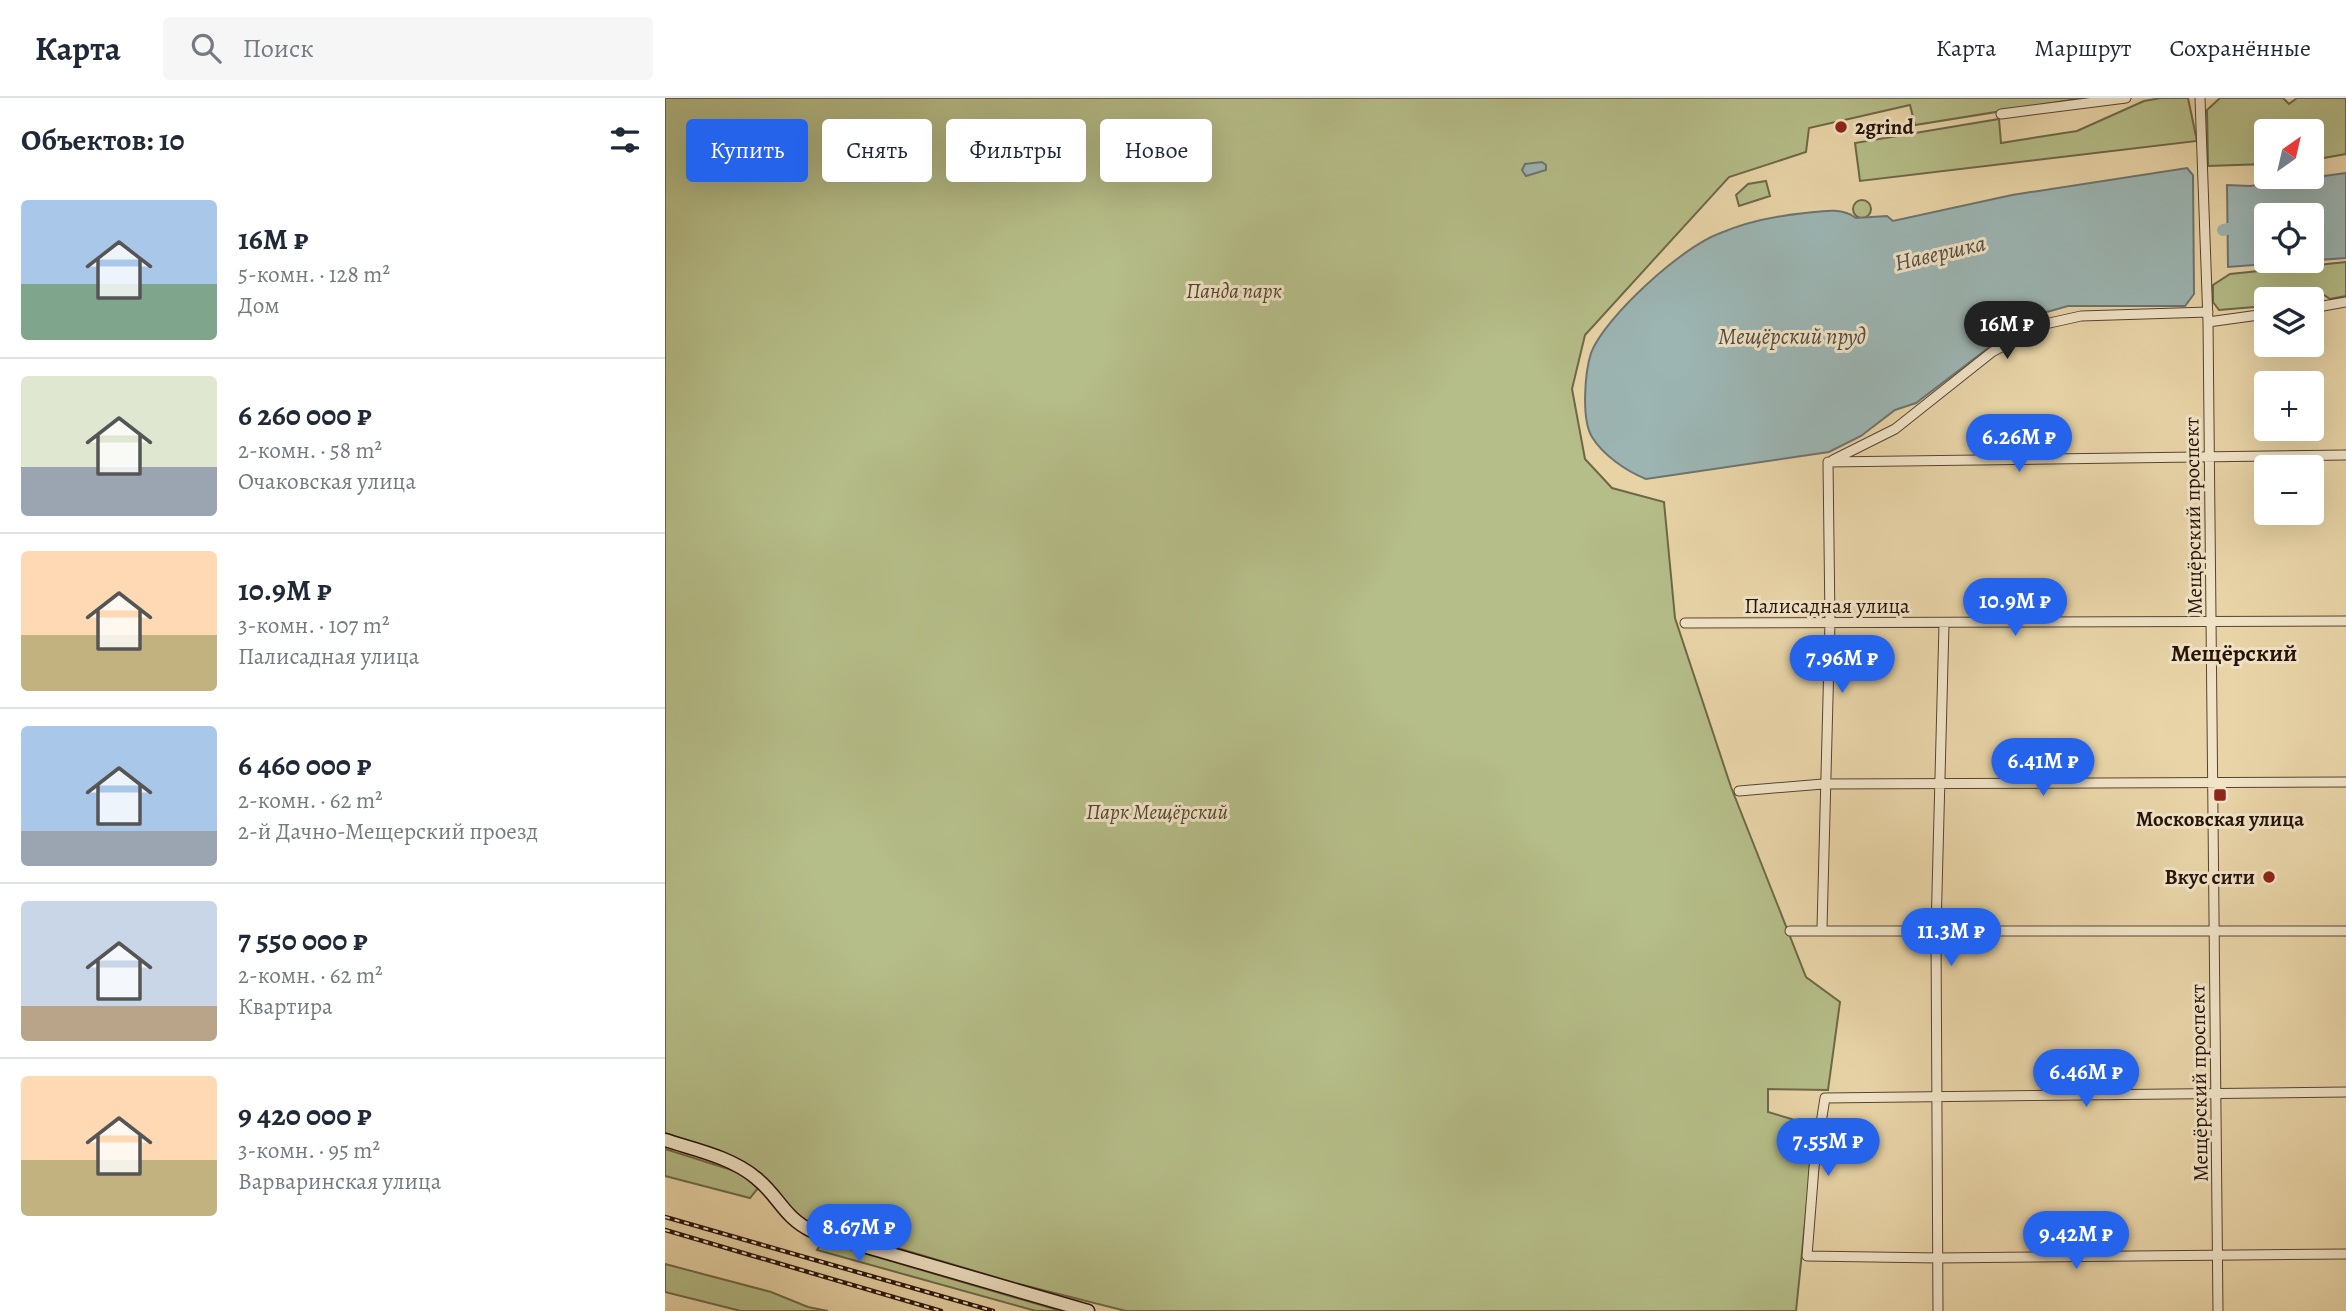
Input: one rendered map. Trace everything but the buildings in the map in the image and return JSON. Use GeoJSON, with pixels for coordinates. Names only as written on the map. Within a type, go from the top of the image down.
{"type":"FeatureCollection","features":[{"type":"Feature","properties":{"kind":"street"},"geometry":{"type":"LineString","coordinates":[[2001,114],[2126,98]]}},
{"type":"Feature","properties":{"kind":"street","name":"Мещёрский проспект"},"geometry":{"type":"LineString","coordinates":[[2200,98],[2208,317],[2218,1093],[2218,1311]]}},
{"type":"Feature","properties":{"kind":"street"},"geometry":{"type":"LineString","coordinates":[[2324,305],[2346,302]]}},
{"type":"Feature","properties":{"kind":"street"},"geometry":{"type":"LineString","coordinates":[[1828,462],[1895,429],[1992,352],[2045,324],[2081,316],[2254,315]]}},
{"type":"Feature","properties":{"kind":"street"},"geometry":{"type":"LineString","coordinates":[[1828,462],[2346,455]]}},
{"type":"Feature","properties":{"kind":"street"},"geometry":{"type":"LineString","coordinates":[[1822,928],[1823,785],[1830,622],[1828,462]]}},
{"type":"Feature","properties":{"kind":"street","name":"Палисадная улица"},"geometry":{"type":"LineString","coordinates":[[1685,623],[2346,621]]}},
{"type":"Feature","properties":{"kind":"street"},"geometry":{"type":"LineString","coordinates":[[1938,1311],[1936,930],[1944,624]]}},
{"type":"Feature","properties":{"kind":"street"},"geometry":{"type":"LineString","coordinates":[[1739,791],[1823,785],[2346,782]]}},
{"type":"Feature","properties":{"kind":"street"},"geometry":{"type":"LineString","coordinates":[[1790,931],[1822,928],[2215,933],[2346,931]]}},
{"type":"Feature","properties":{"kind":"street"},"geometry":{"type":"LineString","coordinates":[[2346,1092],[1825,1098],[1814,1167],[1807,1256],[1938,1258],[2219,1253],[2346,1254]]}},
{"type":"Feature","properties":{"kind":"street"},"geometry":{"type":"LineString","coordinates":[[665,1140],[724,1159],[754,1175],[790,1218],[811,1231],[1088,1311]]}},
{"type":"Feature","properties":{"kind":"green space","name":"Парк Мещёрский"},"geometry":{"type":"Polygon","coordinates":[[[665,98],[2083,98],[1915,125],[1910,105],[1809,128],[1806,152],[1729,177],[1585,335],[1572,389],[1585,459],[1612,488],[1664,502],[1675,618],[1731,787],[1806,977],[1840,1002],[1828,1090],[1768,1089],[1768,1112],[1815,1126],[1796,1311],[1126,1311],[1015,1283],[800,1219],[706,1147],[665,1133],[665,98]]]}},
{"type":"Feature","properties":{"kind":"green space"},"geometry":{"type":"Polygon","coordinates":[[[2188,98],[2197,141],[1860,181],[1855,143],[1999,119],[2001,143],[2077,131],[2144,101],[2188,98]]]}},
{"type":"Feature","properties":{"kind":"green space"},"geometry":{"type":"Polygon","coordinates":[[[2220,98],[2283,98],[2289,104],[2297,98],[2346,98],[2346,154],[2324,158],[2324,119],[2254,119],[2254,164],[2208,166],[2207,110],[2220,98]]]}},
{"type":"Feature","properties":{"kind":"green space"},"geometry":{"type":"Polygon","coordinates":[[[1766,181],[1770,196],[1739,206],[1736,195],[1748,184],[1766,181]]]}},
{"type":"Feature","properties":{"kind":"green space"},"geometry":{"type":"Polygon","coordinates":[[[1862,200],[1868,203],[1871,209],[1868,215],[1862,218],[1856,215],[1853,209],[1856,203],[1862,200]]]}},
{"type":"Feature","properties":{"kind":"green space"},"geometry":{"type":"Polygon","coordinates":[[[2346,262],[2346,296],[2330,299],[2324,295],[2324,287],[2254,287],[2254,307],[2219,310],[2213,302],[2213,285],[2230,274],[2254,272],[2324,273],[2324,264],[2346,262]]]}},
{"type":"Feature","properties":{"kind":"green space"},"geometry":{"type":"Polygon","coordinates":[[[665,1149],[741,1173],[758,1188],[750,1198],[665,1176],[665,1149]]]}},
{"type":"Feature","properties":{"kind":"green space"},"geometry":{"type":"Polygon","coordinates":[[[823,1241],[1061,1311],[1036,1311],[817,1250],[823,1241]]]}},
{"type":"Feature","properties":{"kind":"green space"},"geometry":{"type":"Polygon","coordinates":[[[665,1264],[771,1292],[808,1307],[828,1311],[741,1311],[665,1292],[665,1264]]]}},
{"type":"Feature","properties":{"kind":"water"},"geometry":{"type":"Polygon","coordinates":[[[1542,162],[1546,165],[1546,170],[1526,176],[1522,170],[1525,164],[1542,162]]]}},
{"type":"Feature","properties":{"kind":"water","name":"Мещёрский пруд"},"geometry":{"type":"Polygon","coordinates":[[[2187,168],[2193,175],[2194,294],[2185,306],[2068,306],[2029,317],[1916,403],[1895,410],[1861,436],[1829,452],[1646,479],[1616,462],[1592,437],[1586,419],[1586,383],[1591,353],[1599,338],[1628,303],[1665,268],[1718,234],[1761,220],[1825,211],[1845,212],[1856,218],[1887,216],[1893,221],[2012,195],[2187,168]]]}},
{"type":"Feature","properties":{"kind":"water"},"geometry":{"type":"Polygon","coordinates":[[[2346,173],[2346,258],[2324,260],[2324,203],[2254,203],[2254,265],[2228,267],[2227,185],[2254,185],[2254,189],[2324,189],[2324,176],[2346,173]]]}},
{"type":"Feature","properties":{"kind":"waterway","name":"Навершка"},"geometry":{"type":"LineString","coordinates":[[2223,230],[2254,224]]}},
{"type":"Feature","properties":{"kind":"railway"},"geometry":{"type":"LineString","coordinates":[[665,1217],[993,1311]]}},
{"type":"Feature","properties":{"kind":"railway"},"geometry":{"type":"LineString","coordinates":[[665,1230],[941,1311]]}},
{"type":"Feature","properties":{"kind":"place","name":"2grind"},"geometry":{"type":"Point","coordinates":[1841,127]}},
{"type":"Feature","properties":{"kind":"place","name":"Московская улица"},"geometry":{"type":"Point","coordinates":[2220,795]}},
{"type":"Feature","properties":{"kind":"place","name":"Вкус сити"},"geometry":{"type":"Point","coordinates":[2269,877]}},
{"type":"Feature","properties":{"kind":"district","name":"Мещёрский"},"geometry":{"type":"Point","coordinates":[2234,653]}},
{"type":"Feature","properties":{"kind":"park label","name":"Панда парк"},"geometry":{"type":"Point","coordinates":[1234,291]}}]}
